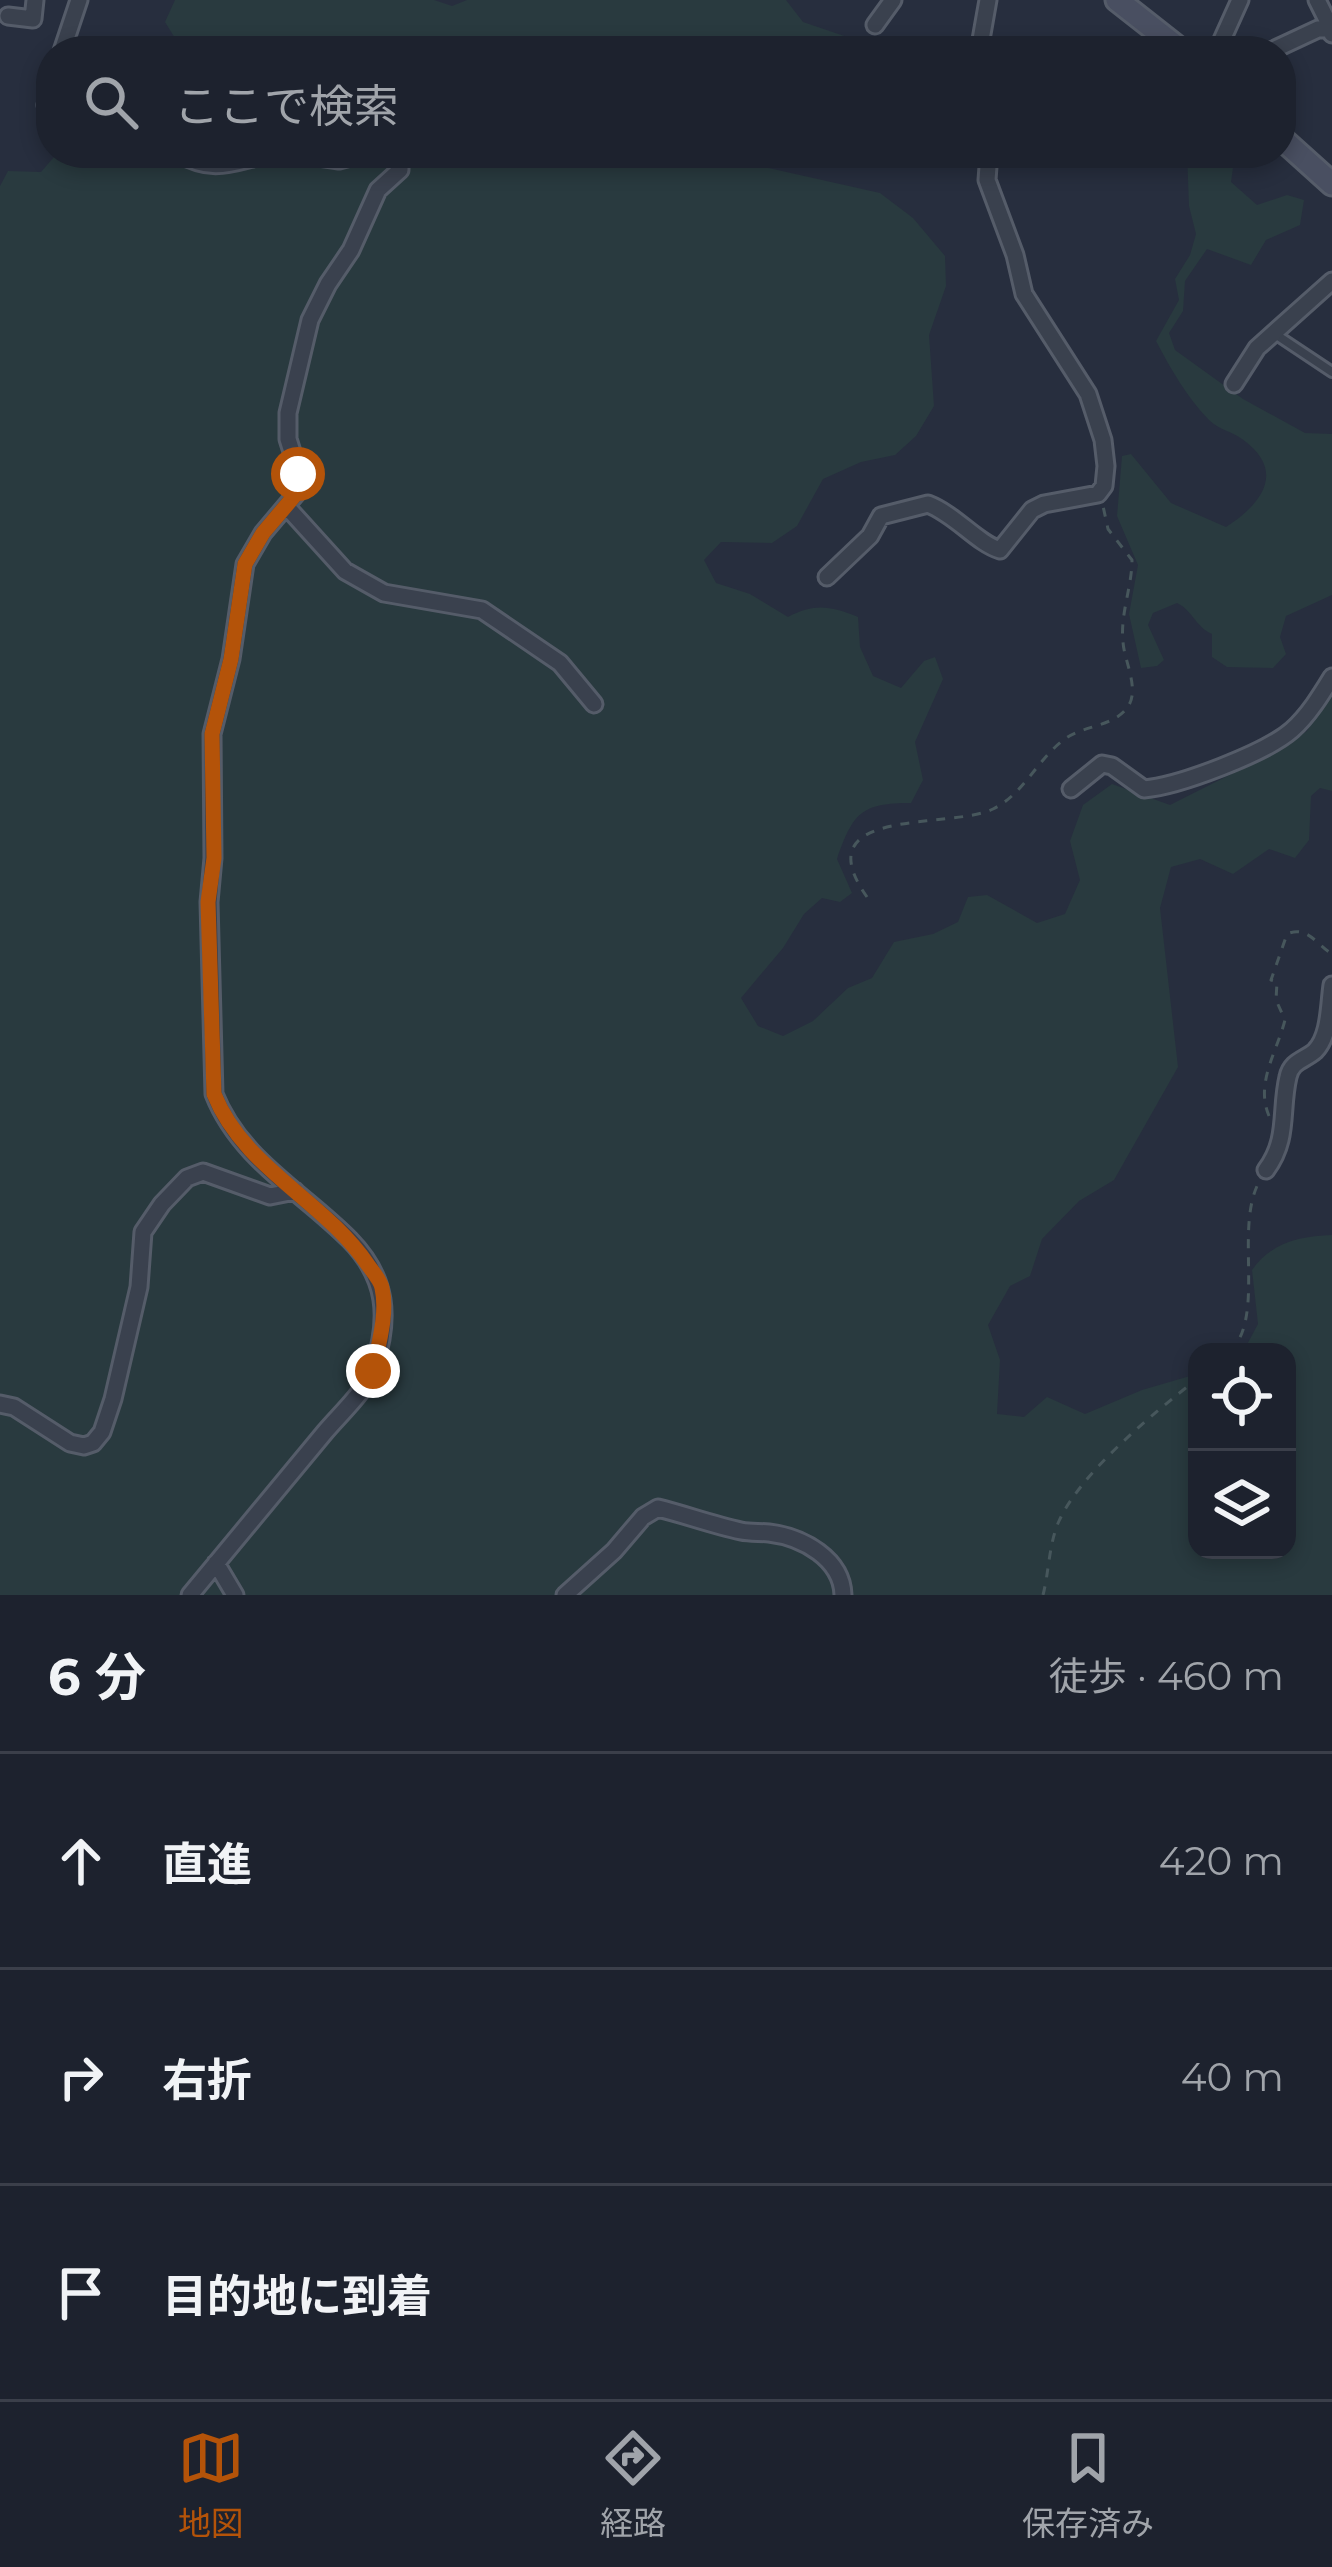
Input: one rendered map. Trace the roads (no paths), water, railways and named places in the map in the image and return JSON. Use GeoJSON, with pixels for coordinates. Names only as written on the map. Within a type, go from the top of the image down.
{"type":"FeatureCollection","features":[{"type":"Feature","properties":{"kind":"main road"},"geometry":{"type":"LineString","coordinates":[[1117,0],[1163,36]]}},
{"type":"Feature","properties":{"kind":"main road"},"geometry":{"type":"LineString","coordinates":[[1296,152],[1332,184]]}},
{"type":"Feature","properties":{"kind":"street"},"geometry":{"type":"LineString","coordinates":[[8,16],[33,19],[35,0]]}},
{"type":"Feature","properties":{"kind":"street"},"geometry":{"type":"LineString","coordinates":[[67,36],[79,0]]}},
{"type":"Feature","properties":{"kind":"street"},"geometry":{"type":"LineString","coordinates":[[875,25],[893,0]]}},
{"type":"Feature","properties":{"kind":"street"},"geometry":{"type":"LineString","coordinates":[[982,36],[988,0]]}},
{"type":"Feature","properties":{"kind":"street"},"geometry":{"type":"LineString","coordinates":[[1224,36],[1240,0]]}},
{"type":"Feature","properties":{"kind":"street"},"geometry":{"type":"LineString","coordinates":[[1317,0],[1331,31]]}},
{"type":"Feature","properties":{"kind":"street"},"geometry":{"type":"LineString","coordinates":[[1296,39],[1318,29],[1331,31]]}},
{"type":"Feature","properties":{"kind":"street"},"geometry":{"type":"LineString","coordinates":[[190,1595],[373,1371],[382,1327],[382,1286],[353,1243],[249,1152],[224,1119],[214,1094],[208,902],[214,858],[212,734],[231,659],[245,564],[263,533],[296,494],[298,474],[288,439],[288,413],[310,320],[351,250],[372,201],[400,168]]}},
{"type":"Feature","properties":{"kind":"street"},"geometry":{"type":"LineString","coordinates":[[827,577],[870,536],[881,516],[928,504],[964,524],[993,550],[1000,550],[1032,511],[1044,504],[1098,494],[1104,486],[1103,440],[1088,394],[1024,294],[987,180],[988,168]]}},
{"type":"Feature","properties":{"kind":"street"},"geometry":{"type":"LineString","coordinates":[[1234,384],[1256,348],[1332,281]]}},
{"type":"Feature","properties":{"kind":"street"},"geometry":{"type":"LineString","coordinates":[[286,508],[345,571],[385,593],[482,610],[560,663],[594,704]]}},
{"type":"Feature","properties":{"kind":"street"},"geometry":{"type":"LineString","coordinates":[[1071,789],[1102,764],[1144,789],[1164,787],[1230,762],[1286,735],[1332,677]]}},
{"type":"Feature","properties":{"kind":"street"},"geometry":{"type":"LineString","coordinates":[[1266,1170],[1284,1132],[1287,1078],[1291,1067],[1319,1047],[1332,985]]}},
{"type":"Feature","properties":{"kind":"street"},"geometry":{"type":"LineString","coordinates":[[0,1404],[14,1407],[70,1442],[93,1443],[102,1432],[118,1381],[140,1288],[143,1232],[162,1204],[187,1178],[203,1172],[270,1196],[295,1191]]}},
{"type":"Feature","properties":{"kind":"street"},"geometry":{"type":"LineString","coordinates":[[565,1595],[643,1517],[658,1508],[745,1532],[774,1533],[811,1547],[828,1559],[843,1580],[843,1595]]}},
{"type":"Feature","properties":{"kind":"street"},"geometry":{"type":"LineString","coordinates":[[216,1563],[236,1595]]}},
{"type":"Feature","properties":{"kind":"lane"},"geometry":{"type":"LineString","coordinates":[[1274,333],[1332,372]]}}]}
